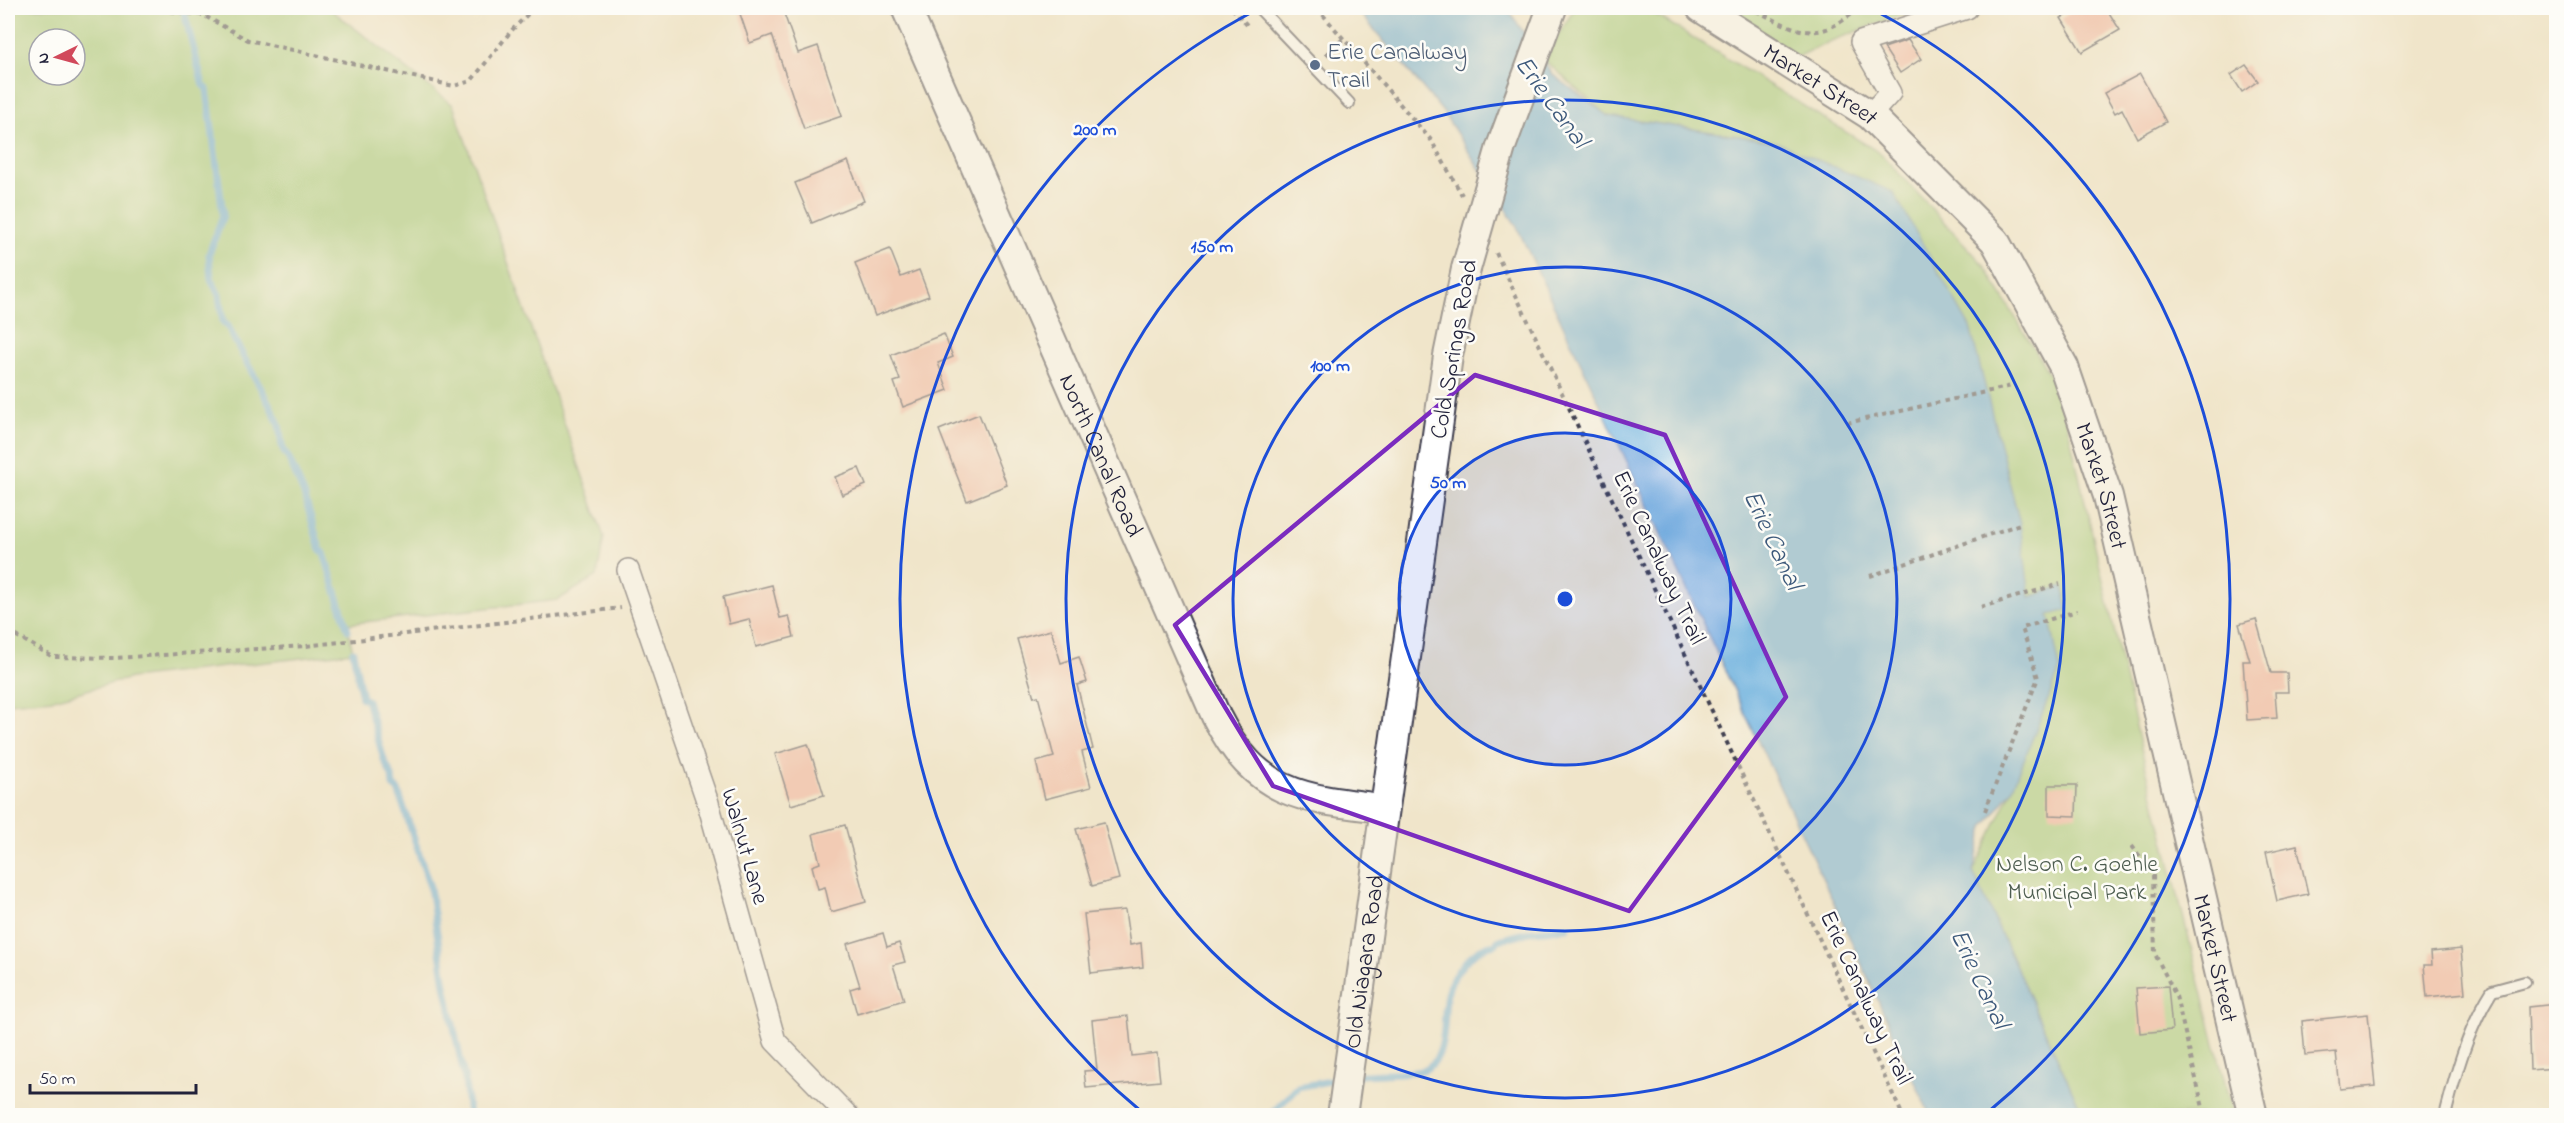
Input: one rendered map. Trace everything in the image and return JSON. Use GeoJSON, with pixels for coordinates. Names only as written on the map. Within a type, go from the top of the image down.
{"type":"FeatureCollection","features":[{"type":"Feature","properties":{"kind":"street","name":"North Canal Road"},"geometry":{"type":"LineString","coordinates":[[906,8],[1230,744],[1257,773],[1285,789],[1332,802],[1383,808]]}},
{"type":"Feature","properties":{"kind":"street","name":"Cold Springs Road"},"geometry":{"type":"LineString","coordinates":[[1383,808],[1448,356],[1466,269],[1501,147],[1552,8]]}},
{"type":"Feature","properties":{"kind":"street","name":"Market Street"},"geometry":{"type":"LineString","coordinates":[[1701,8],[1870,115],[1995,241],[2064,368],[2108,496],[2253,1116]]}},
{"type":"Feature","properties":{"kind":"street"},"geometry":{"type":"LineString","coordinates":[[1870,115],[1890,93],[1861,42],[1967,8]]}},
{"type":"Feature","properties":{"kind":"street","name":"Walnut Lane"},"geometry":{"type":"LineString","coordinates":[[628,570],[708,803],[775,1041],[848,1116]]}},
{"type":"Feature","properties":{"kind":"street","name":"Old Niagara Road"},"geometry":{"type":"LineString","coordinates":[[1342,1116],[1383,808]]}},
{"type":"Feature","properties":{"kind":"lane"},"geometry":{"type":"LineString","coordinates":[[1259,8],[1349,103]]}},
{"type":"Feature","properties":{"kind":"lane"},"geometry":{"type":"LineString","coordinates":[[2445,1116],[2453,1083],[2476,1017],[2492,991],[2524,982]]}},
{"type":"Feature","properties":{"kind":"path"},"geometry":{"type":"LineString","coordinates":[[144,8],[203,15],[248,40],[454,86],[471,81],[512,30],[534,8]]}},
{"type":"Feature","properties":{"kind":"path"},"geometry":{"type":"LineString","coordinates":[[1232,8],[1247,25]]}},
{"type":"Feature","properties":{"kind":"path"},"geometry":{"type":"LineString","coordinates":[[1317,8],[1345,37],[1431,140],[1467,202]]}},
{"type":"Feature","properties":{"kind":"path"},"geometry":{"type":"LineString","coordinates":[[1747,8],[1803,32],[1833,27],[1858,8]]}},
{"type":"Feature","properties":{"kind":"path"},"geometry":{"type":"LineString","coordinates":[[1314,66],[1345,37]]}},
{"type":"Feature","properties":{"kind":"path","name":"Erie Canalway Trail"},"geometry":{"type":"LineString","coordinates":[[1490,244],[1903,1116]]}},
{"type":"Feature","properties":{"kind":"path"},"geometry":{"type":"LineString","coordinates":[[1847,423],[2012,386]]}},
{"type":"Feature","properties":{"kind":"path"},"geometry":{"type":"LineString","coordinates":[[1870,576],[2020,524]]}},
{"type":"Feature","properties":{"kind":"path"},"geometry":{"type":"LineString","coordinates":[[1981,607],[2060,584]]}},
{"type":"Feature","properties":{"kind":"path"},"geometry":{"type":"LineString","coordinates":[[8,630],[53,657],[114,658],[306,646],[640,606]]}},
{"type":"Feature","properties":{"kind":"path"},"geometry":{"type":"LineString","coordinates":[[1985,811],[2038,678],[2022,628],[2077,611]]}},
{"type":"Feature","properties":{"kind":"path"},"geometry":{"type":"LineString","coordinates":[[2132,846],[2153,874],[2155,954],[2176,996],[2205,1116]]}},
{"type":"Feature","properties":{"kind":"highlighted area"},"geometry":{"type":"Polygon","coordinates":[[[1475,375],[1665,435],[1786,697],[1629,911],[1273,786],[1175,625],[1475,375]]]}},
{"type":"Feature","properties":{"kind":"green space"},"geometry":{"type":"Polygon","coordinates":[[[8,8],[329,8],[453,105],[604,537],[597,576],[558,600],[347,624],[353,652],[131,678],[54,699],[8,703],[8,8]]]}},
{"type":"Feature","properties":{"kind":"green space","name":"Nelson C. Goehle Municipal Park"},"geometry":{"type":"Polygon","coordinates":[[[1575,8],[1645,8],[1880,153],[1984,265],[2060,392],[2142,752],[2233,1115],[2083,1115],[1973,872],[2012,790],[1776,142],[1608,116],[1543,59],[1575,8]]]}},
{"type":"Feature","properties":{"kind":"green space"},"geometry":{"type":"Polygon","coordinates":[[[1707,8],[1919,8],[1831,41],[1787,62],[1707,8]]]}},
{"type":"Feature","properties":{"kind":"water","name":"Erie Canal"},"geometry":{"type":"Polygon","coordinates":[[[1356,8],[1507,8],[1552,74],[1608,116],[1776,142],[1893,192],[1970,327],[2020,524],[2030,597],[2063,586],[2068,610],[2049,615],[2060,669],[2012,790],[1984,827],[1973,872],[2083,1115],[1930,1115],[1827,888],[1516,225],[1443,112],[1356,8]]]}},
{"type":"Feature","properties":{"kind":"building"},"geometry":{"type":"Polygon","coordinates":[[[738,8],[782,8],[798,53],[818,46],[842,116],[804,129],[772,35],[750,43],[738,8]]]}},
{"type":"Feature","properties":{"kind":"building"},"geometry":{"type":"Polygon","coordinates":[[[2079,8],[2106,8],[2120,30],[2082,52],[2061,18],[2079,8]]]}},
{"type":"Feature","properties":{"kind":"building"},"geometry":{"type":"Polygon","coordinates":[[[1908,40],[1921,59],[1900,73],[1884,48],[1908,40]]]}},
{"type":"Feature","properties":{"kind":"building"},"geometry":{"type":"Polygon","coordinates":[[[2246,65],[2258,81],[2242,92],[2231,75],[2246,65]]]}},
{"type":"Feature","properties":{"kind":"building"},"geometry":{"type":"Polygon","coordinates":[[[2140,74],[2166,122],[2137,138],[2122,109],[2115,113],[2104,93],[2140,74]]]}},
{"type":"Feature","properties":{"kind":"building"},"geometry":{"type":"Polygon","coordinates":[[[848,161],[864,201],[812,223],[795,183],[848,161]]]}},
{"type":"Feature","properties":{"kind":"building"},"geometry":{"type":"Polygon","coordinates":[[[890,249],[901,277],[919,270],[929,296],[875,316],[855,263],[890,249]]]}},
{"type":"Feature","properties":{"kind":"building"},"geometry":{"type":"Polygon","coordinates":[[[944,334],[953,357],[938,363],[948,390],[903,407],[894,382],[900,380],[891,355],[944,334]]]}},
{"type":"Feature","properties":{"kind":"building"},"geometry":{"type":"Polygon","coordinates":[[[979,414],[1007,485],[967,501],[939,430],[979,414]]]}},
{"type":"Feature","properties":{"kind":"building"},"geometry":{"type":"Polygon","coordinates":[[[859,468],[866,485],[842,495],[835,477],[859,468]]]}},
{"type":"Feature","properties":{"kind":"building"},"geometry":{"type":"Polygon","coordinates":[[[772,585],[780,618],[789,616],[794,637],[756,647],[749,619],[729,624],[723,597],[772,585]]]}},
{"type":"Feature","properties":{"kind":"building"},"geometry":{"type":"Polygon","coordinates":[[[2256,619],[2271,673],[2287,673],[2288,692],[2275,692],[2277,718],[2247,720],[2243,661],[2250,661],[2239,624],[2256,619]]]}},
{"type":"Feature","properties":{"kind":"building"},"geometry":{"type":"Polygon","coordinates":[[[1051,630],[1061,663],[1079,657],[1087,682],[1077,685],[1093,749],[1082,752],[1091,787],[1045,799],[1036,762],[1054,757],[1038,696],[1034,697],[1017,639],[1051,630]]]}},
{"type":"Feature","properties":{"kind":"building"},"geometry":{"type":"Polygon","coordinates":[[[808,744],[824,795],[791,805],[775,754],[808,744]]]}},
{"type":"Feature","properties":{"kind":"building"},"geometry":{"type":"Polygon","coordinates":[[[2049,785],[2077,785],[2076,816],[2049,815],[2049,785]]]}},
{"type":"Feature","properties":{"kind":"building"},"geometry":{"type":"Polygon","coordinates":[[[1104,822],[1119,879],[1092,886],[1076,829],[1104,822]]]}},
{"type":"Feature","properties":{"kind":"building"},"geometry":{"type":"Polygon","coordinates":[[[845,825],[866,902],[831,912],[825,887],[818,889],[812,866],[820,863],[813,834],[845,825]]]}},
{"type":"Feature","properties":{"kind":"building"},"geometry":{"type":"Polygon","coordinates":[[[2297,845],[2308,894],[2277,901],[2266,852],[2297,845]]]}},
{"type":"Feature","properties":{"kind":"building"},"geometry":{"type":"Polygon","coordinates":[[[1125,910],[1130,945],[1141,943],[1143,967],[1091,973],[1084,914],[1125,910]]]}},
{"type":"Feature","properties":{"kind":"building"},"geometry":{"type":"Polygon","coordinates":[[[883,933],[887,947],[899,943],[905,962],[893,965],[904,1000],[857,1014],[850,989],[860,986],[847,944],[883,933]]]}},
{"type":"Feature","properties":{"kind":"building"},"geometry":{"type":"Polygon","coordinates":[[[2461,949],[2465,993],[2427,997],[2424,965],[2432,965],[2431,952],[2461,949]]]}},
{"type":"Feature","properties":{"kind":"building"},"geometry":{"type":"Polygon","coordinates":[[[2168,986],[2172,1030],[2140,1033],[2136,988],[2168,986]]]}},
{"type":"Feature","properties":{"kind":"building"},"geometry":{"type":"Polygon","coordinates":[[[2556,1004],[2556,1068],[2530,1070],[2528,1007],[2556,1004]]]}},
{"type":"Feature","properties":{"kind":"building"},"geometry":{"type":"Polygon","coordinates":[[[2368,1014],[2375,1086],[2340,1089],[2336,1052],[2305,1055],[2302,1021],[2368,1014]]]}},
{"type":"Feature","properties":{"kind":"building"},"geometry":{"type":"Polygon","coordinates":[[[1128,1016],[1132,1056],[1157,1053],[1160,1081],[1086,1088],[1084,1071],[1097,1070],[1092,1020],[1128,1016]]]}},
{"type":"Feature","properties":{"kind":"waterway"},"geometry":{"type":"LineString","coordinates":[[183,8],[203,85],[207,89],[223,215],[209,254],[211,279],[219,295],[223,322],[228,326],[278,422],[283,450],[304,494],[348,630]]}},
{"type":"Feature","properties":{"kind":"waterway"},"geometry":{"type":"LineString","coordinates":[[353,652],[362,698],[367,700],[384,760],[392,776],[393,786],[398,790],[430,887],[445,985],[465,1081],[469,1116]]}},
{"type":"Feature","properties":{"kind":"waterway"},"geometry":{"type":"LineString","coordinates":[[1354,1076],[1416,1072],[1432,1065],[1441,1047],[1447,994],[1465,962],[1480,950],[1496,944],[1498,940],[1533,931],[1567,928]]}},
{"type":"Feature","properties":{"kind":"waterway"},"geometry":{"type":"LineString","coordinates":[[1269,1116],[1298,1087],[1340,1079]]}},
{"type":"Feature","properties":{"kind":"place","name":"Erie Canalway Trail"},"geometry":{"type":"Point","coordinates":[1315,65]}}]}
